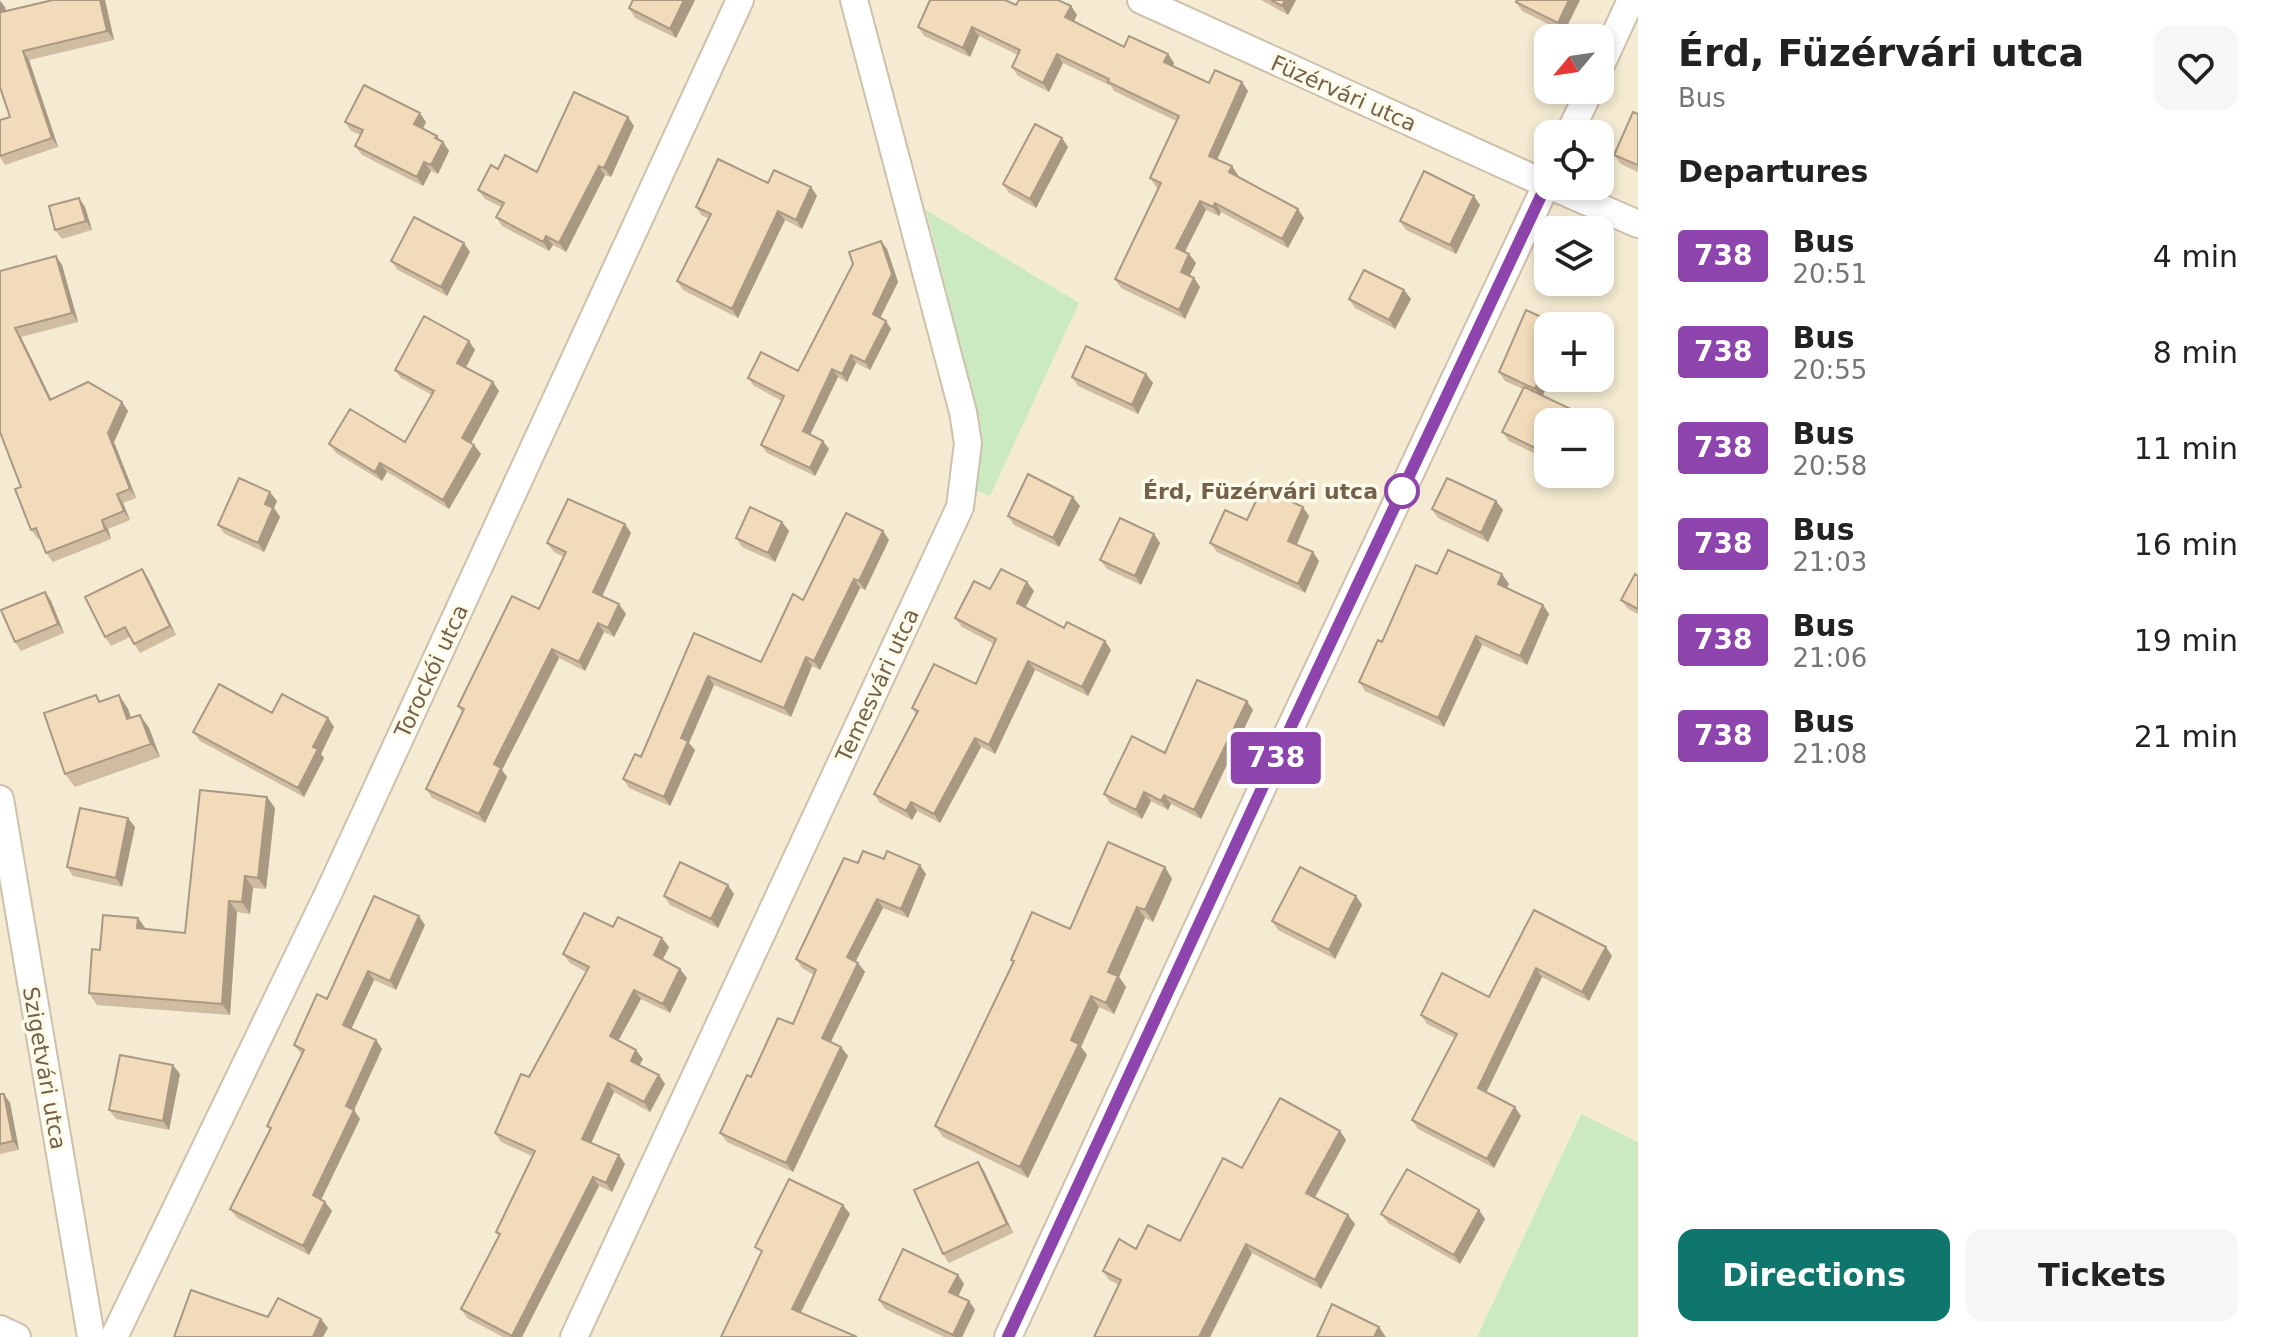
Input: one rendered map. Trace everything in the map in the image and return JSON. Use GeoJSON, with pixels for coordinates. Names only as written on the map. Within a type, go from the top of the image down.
{"type":"FeatureCollection","features":[{"type":"Feature","properties":{"kind":"street","name":"Torockói utca"},"geometry":{"type":"LineString","coordinates":[[114,1337],[336,877],[740,0]]}},
{"type":"Feature","properties":{"kind":"street","name":"Temesvári utca"},"geometry":{"type":"LineString","coordinates":[[574,1337],[960,507],[968,443],[963,412],[854,0]]}},
{"type":"Feature","properties":{"kind":"street","name":"Füzérvári utca"},"geometry":{"type":"LineString","coordinates":[[1141,0],[1178,8],[1534,177]]}},
{"type":"Feature","properties":{"kind":"street"},"geometry":{"type":"LineString","coordinates":[[1614,37],[1631,0]]}},
{"type":"Feature","properties":{"kind":"street"},"geometry":{"type":"LineString","coordinates":[[1008,1337],[1276,756],[1540,200]]}},
{"type":"Feature","properties":{"kind":"street","name":"Füzérvári utca"},"geometry":{"type":"LineString","coordinates":[[1584,200],[1638,224]]}},
{"type":"Feature","properties":{"kind":"street","name":"Szigetvári utca"},"geometry":{"type":"LineString","coordinates":[[0,799],[91,1337]]}},
{"type":"Feature","properties":{"kind":"street"},"geometry":{"type":"LineString","coordinates":[[0,1329],[17,1337]]}},
{"type":"Feature","properties":{"kind":"shaded area"},"geometry":{"type":"Polygon","coordinates":[[[0,0],[1638,0],[1638,1142],[1580,1115],[1477,1337],[0,1337],[0,0]]]}},
{"type":"Feature","properties":{"kind":"green space"},"geometry":{"type":"Polygon","coordinates":[[[926,210],[1079,303],[990,496],[972,489],[977,455],[974,399],[926,210]]]}},
{"type":"Feature","properties":{"kind":"green space"},"geometry":{"type":"Polygon","coordinates":[[[1581,1114],[1638,1142],[1638,1337],[1477,1337],[1581,1114]]]}},
{"type":"Feature","properties":{"kind":"building"},"geometry":{"type":"Polygon","coordinates":[[[53,0],[100,0],[107,31],[23,51],[52,138],[0,156],[0,120],[10,117],[0,87],[0,3],[2,12],[53,0]]]}},
{"type":"Feature","properties":{"kind":"building"},"geometry":{"type":"Polygon","coordinates":[[[633,0],[684,0],[670,29],[629,8],[633,0]]]}},
{"type":"Feature","properties":{"kind":"building"},"geometry":{"type":"Polygon","coordinates":[[[930,0],[1005,0],[1016,5],[1019,0],[1058,0],[1071,6],[1065,17],[1124,47],[1129,36],[1168,54],[1164,62],[1209,83],[1215,70],[1242,82],[1209,156],[1232,166],[1229,172],[1298,209],[1282,239],[1215,203],[1213,207],[1200,201],[1176,248],[1189,254],[1181,272],[1194,278],[1179,310],[1115,279],[1161,183],[1150,178],[1179,116],[1057,54],[1043,83],[1012,67],[1020,50],[972,27],[963,48],[918,27],[930,0]]]}},
{"type":"Feature","properties":{"kind":"building"},"geometry":{"type":"Polygon","coordinates":[[[1271,0],[1285,0],[1282,6],[1271,0]]]}},
{"type":"Feature","properties":{"kind":"building"},"geometry":{"type":"Polygon","coordinates":[[[1517,0],[1569,0],[1558,23],[1517,0]]]}},
{"type":"Feature","properties":{"kind":"building"},"geometry":{"type":"Polygon","coordinates":[[[364,85],[420,113],[414,124],[443,142],[431,165],[424,162],[417,177],[355,146],[363,130],[345,122],[364,85]]]}},
{"type":"Feature","properties":{"kind":"building"},"geometry":{"type":"Polygon","coordinates":[[[574,92],[628,117],[604,168],[599,166],[559,243],[546,236],[543,242],[496,217],[504,203],[478,190],[491,165],[498,169],[505,155],[537,172],[574,92]]]}},
{"type":"Feature","properties":{"kind":"building"},"geometry":{"type":"Polygon","coordinates":[[[1633,112],[1638,114],[1638,165],[1614,155],[1633,112]]]}},
{"type":"Feature","properties":{"kind":"building"},"geometry":{"type":"Polygon","coordinates":[[[1035,124],[1062,138],[1030,199],[1003,184],[1035,124]]]}},
{"type":"Feature","properties":{"kind":"building"},"geometry":{"type":"Polygon","coordinates":[[[718,159],[768,183],[774,170],[811,187],[796,220],[778,211],[732,309],[677,281],[711,214],[696,207],[718,159]]]}},
{"type":"Feature","properties":{"kind":"building"},"geometry":{"type":"Polygon","coordinates":[[[1424,171],[1474,196],[1450,245],[1400,221],[1424,171]]]}},
{"type":"Feature","properties":{"kind":"building"},"geometry":{"type":"Polygon","coordinates":[[[79,198],[86,221],[55,230],[49,206],[79,198]]]}},
{"type":"Feature","properties":{"kind":"building"},"geometry":{"type":"Polygon","coordinates":[[[414,217],[464,243],[441,287],[391,261],[414,217]]]}},
{"type":"Feature","properties":{"kind":"building"},"geometry":{"type":"Polygon","coordinates":[[[881,241],[892,274],[873,314],[886,321],[865,362],[851,355],[842,374],[832,369],[803,431],[823,441],[810,468],[761,445],[784,396],[748,378],[761,352],[798,371],[853,264],[849,252],[881,241]]]}},
{"type":"Feature","properties":{"kind":"building"},"geometry":{"type":"Polygon","coordinates":[[[56,256],[72,313],[15,328],[50,400],[88,382],[122,402],[108,433],[130,489],[117,494],[124,511],[102,520],[105,530],[46,553],[36,528],[31,530],[15,489],[21,487],[0,432],[0,271],[56,256]]]}},
{"type":"Feature","properties":{"kind":"building"},"geometry":{"type":"Polygon","coordinates":[[[1364,270],[1404,290],[1389,320],[1349,299],[1364,270]]]}},
{"type":"Feature","properties":{"kind":"building"},"geometry":{"type":"Polygon","coordinates":[[[1526,310],[1534,314],[1534,389],[1499,372],[1526,310]]]}},
{"type":"Feature","properties":{"kind":"building"},"geometry":{"type":"Polygon","coordinates":[[[424,316],[469,341],[457,363],[493,382],[462,438],[474,445],[443,500],[380,463],[375,472],[329,444],[350,409],[405,442],[434,391],[395,370],[424,316]]]}},
{"type":"Feature","properties":{"kind":"building"},"geometry":{"type":"Polygon","coordinates":[[[1086,346],[1146,374],[1132,405],[1072,377],[1086,346]]]}},
{"type":"Feature","properties":{"kind":"building"},"geometry":{"type":"Polygon","coordinates":[[[1524,387],[1569,408],[1534,408],[1534,447],[1502,432],[1524,387]]]}},
{"type":"Feature","properties":{"kind":"building"},"geometry":{"type":"Polygon","coordinates":[[[1028,474],[1073,497],[1053,538],[1008,516],[1028,474]]]}},
{"type":"Feature","properties":{"kind":"building"},"geometry":{"type":"Polygon","coordinates":[[[239,478],[270,492],[265,504],[273,508],[258,543],[218,525],[239,478]]]}},
{"type":"Feature","properties":{"kind":"building"},"geometry":{"type":"Polygon","coordinates":[[[1447,478],[1496,501],[1481,533],[1432,509],[1447,478]]]}},
{"type":"Feature","properties":{"kind":"building"},"geometry":{"type":"Polygon","coordinates":[[[1262,488],[1303,507],[1288,541],[1313,552],[1298,584],[1210,543],[1225,510],[1247,520],[1262,488]]]}},
{"type":"Feature","properties":{"kind":"building"},"geometry":{"type":"Polygon","coordinates":[[[568,499],[625,524],[593,592],[619,604],[608,628],[598,623],[579,662],[552,649],[494,764],[501,768],[479,814],[426,789],[464,709],[458,706],[512,596],[539,609],[566,552],[547,543],[568,499]]]}},
{"type":"Feature","properties":{"kind":"building"},"geometry":{"type":"Polygon","coordinates":[[[750,507],[782,522],[768,553],[736,538],[750,507]]]}},
{"type":"Feature","properties":{"kind":"building"},"geometry":{"type":"Polygon","coordinates":[[[846,513],[883,531],[859,581],[854,579],[814,661],[806,657],[784,708],[708,676],[681,738],[688,741],[664,797],[623,779],[635,754],[641,757],[694,633],[761,662],[793,594],[803,600],[846,513]]]}},
{"type":"Feature","properties":{"kind":"building"},"geometry":{"type":"Polygon","coordinates":[[[1120,518],[1154,534],[1135,576],[1100,560],[1120,518]]]}},
{"type":"Feature","properties":{"kind":"building"},"geometry":{"type":"Polygon","coordinates":[[[1448,550],[1502,574],[1498,584],[1543,605],[1520,656],[1476,636],[1438,718],[1359,682],[1378,640],[1382,642],[1416,565],[1437,574],[1448,550]]]}},
{"type":"Feature","properties":{"kind":"building"},"geometry":{"type":"Polygon","coordinates":[[[142,569],[170,626],[134,644],[125,627],[105,637],[85,597],[142,569]]]}},
{"type":"Feature","properties":{"kind":"building"},"geometry":{"type":"Polygon","coordinates":[[[1001,569],[1027,582],[1017,603],[1064,628],[1067,622],[1105,641],[1082,687],[1028,661],[989,745],[975,738],[934,814],[911,802],[906,811],[874,794],[918,711],[912,708],[934,664],[976,684],[996,639],[955,618],[974,581],[990,589],[1001,569]]]}},
{"type":"Feature","properties":{"kind":"building"},"geometry":{"type":"Polygon","coordinates":[[[1635,574],[1638,576],[1638,609],[1621,600],[1635,574]]]}},
{"type":"Feature","properties":{"kind":"building"},"geometry":{"type":"Polygon","coordinates":[[[45,592],[58,624],[15,642],[1,610],[45,592]]]}},
{"type":"Feature","properties":{"kind":"building"},"geometry":{"type":"Polygon","coordinates":[[[1197,680],[1247,701],[1194,810],[1164,795],[1161,801],[1144,792],[1136,810],[1104,794],[1132,736],[1165,753],[1197,680]]]}},
{"type":"Feature","properties":{"kind":"building"},"geometry":{"type":"Polygon","coordinates":[[[219,684],[272,713],[282,694],[328,718],[313,747],[318,749],[298,788],[193,732],[219,684]]]}},
{"type":"Feature","properties":{"kind":"building"},"geometry":{"type":"Polygon","coordinates":[[[96,695],[99,702],[119,695],[127,719],[140,715],[151,744],[65,774],[44,713],[96,695]]]}},
{"type":"Feature","properties":{"kind":"building"},"geometry":{"type":"Polygon","coordinates":[[[200,790],[267,797],[258,878],[245,876],[242,902],[229,901],[222,1004],[89,993],[92,949],[100,950],[103,915],[138,918],[137,928],[185,933],[200,790]]]}},
{"type":"Feature","properties":{"kind":"building"},"geometry":{"type":"Polygon","coordinates":[[[80,808],[128,818],[116,878],[67,867],[80,808]]]}},
{"type":"Feature","properties":{"kind":"building"},"geometry":{"type":"Polygon","coordinates":[[[1108,842],[1165,867],[1145,910],[1137,907],[1108,972],[1118,976],[1106,1003],[1091,996],[1071,1040],[1079,1044],[1020,1167],[935,1126],[1014,961],[1011,960],[1032,912],[1070,929],[1108,842]]]}},
{"type":"Feature","properties":{"kind":"building"},"geometry":{"type":"Polygon","coordinates":[[[863,851],[884,859],[887,851],[920,865],[901,909],[877,899],[847,957],[858,963],[822,1038],[841,1047],[786,1163],[720,1133],[747,1075],[751,1077],[778,1018],[793,1024],[816,970],[796,959],[844,858],[858,863],[863,851]]]}},
{"type":"Feature","properties":{"kind":"building"},"geometry":{"type":"Polygon","coordinates":[[[680,862],[728,885],[711,919],[664,896],[680,862]]]}},
{"type":"Feature","properties":{"kind":"building"},"geometry":{"type":"Polygon","coordinates":[[[1300,867],[1356,896],[1329,950],[1272,921],[1300,867]]]}},
{"type":"Feature","properties":{"kind":"building"},"geometry":{"type":"Polygon","coordinates":[[[374,896],[419,916],[390,981],[368,971],[343,1025],[376,1040],[346,1106],[354,1110],[313,1195],[325,1202],[303,1246],[230,1209],[271,1128],[267,1126],[304,1050],[294,1045],[317,994],[327,999],[374,896]]]}},
{"type":"Feature","properties":{"kind":"building"},"geometry":{"type":"Polygon","coordinates":[[[1534,910],[1606,947],[1582,992],[1536,968],[1478,1088],[1515,1107],[1487,1159],[1412,1120],[1457,1034],[1421,1015],[1442,973],[1489,997],[1534,910]]]}},
{"type":"Feature","properties":{"kind":"building"},"geometry":{"type":"Polygon","coordinates":[[[584,913],[613,927],[618,917],[662,938],[654,955],[680,969],[663,1004],[634,990],[610,1036],[636,1050],[631,1061],[659,1075],[644,1102],[608,1083],[582,1139],[619,1155],[606,1183],[593,1177],[512,1336],[461,1309],[500,1234],[496,1232],[535,1151],[495,1133],[521,1074],[529,1077],[589,967],[563,954],[584,913]]]}},
{"type":"Feature","properties":{"kind":"building"},"geometry":{"type":"Polygon","coordinates":[[[120,1055],[173,1065],[163,1121],[109,1110],[120,1055]]]}},
{"type":"Feature","properties":{"kind":"building"},"geometry":{"type":"Polygon","coordinates":[[[0,1094],[4,1094],[13,1141],[0,1144],[0,1094]]]}},
{"type":"Feature","properties":{"kind":"building"},"geometry":{"type":"Polygon","coordinates":[[[1280,1098],[1340,1131],[1306,1193],[1348,1215],[1315,1280],[1246,1244],[1199,1337],[1094,1337],[1121,1280],[1103,1271],[1119,1239],[1136,1249],[1148,1225],[1180,1241],[1223,1158],[1242,1168],[1280,1098]]]}},
{"type":"Feature","properties":{"kind":"building"},"geometry":{"type":"Polygon","coordinates":[[[978,1162],[1007,1224],[943,1254],[914,1190],[978,1162]]]}},
{"type":"Feature","properties":{"kind":"building"},"geometry":{"type":"Polygon","coordinates":[[[1407,1169],[1479,1210],[1454,1255],[1381,1214],[1407,1169]]]}},
{"type":"Feature","properties":{"kind":"building"},"geometry":{"type":"Polygon","coordinates":[[[789,1179],[843,1205],[792,1309],[857,1337],[721,1337],[762,1251],[755,1247],[789,1179]]]}},
{"type":"Feature","properties":{"kind":"building"},"geometry":{"type":"Polygon","coordinates":[[[903,1249],[958,1275],[949,1292],[969,1301],[953,1335],[879,1300],[903,1249]]]}},
{"type":"Feature","properties":{"kind":"building"},"geometry":{"type":"Polygon","coordinates":[[[191,1290],[268,1317],[278,1298],[321,1319],[313,1337],[174,1337],[191,1290]]]}},
{"type":"Feature","properties":{"kind":"building"},"geometry":{"type":"Polygon","coordinates":[[[1332,1304],[1379,1327],[1374,1337],[1317,1337],[1332,1304]]]}},
{"type":"Feature","properties":{"kind":"bus line","name":"738"},"geometry":{"type":"LineString","coordinates":[[1008,1337],[1539,200]]}},
{"type":"Feature","properties":{"kind":"place","name":"Érd, Füzérvári utca"},"geometry":{"type":"Point","coordinates":[1402,491]}}]}
